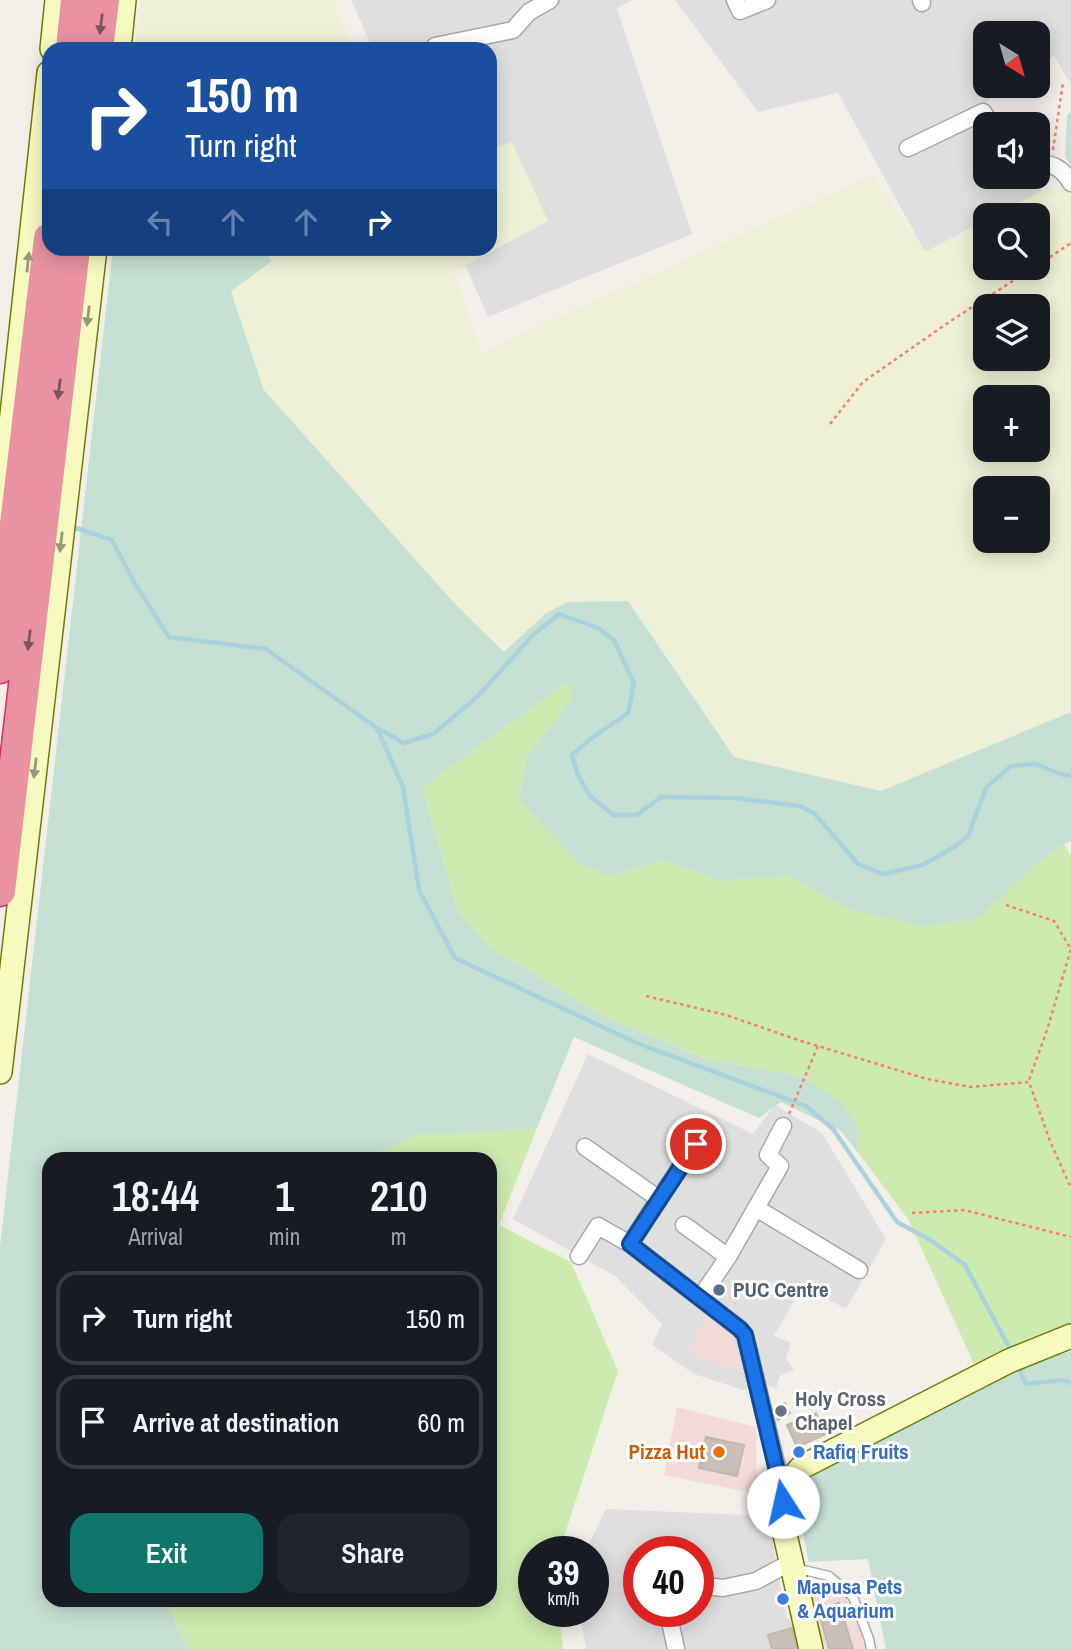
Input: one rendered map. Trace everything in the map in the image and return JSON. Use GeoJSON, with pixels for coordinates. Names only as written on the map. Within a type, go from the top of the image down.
{"type":"FeatureCollection","features":[{"type":"Feature","properties":{"kind":"highway"},"geometry":{"type":"LineString","coordinates":[[72,42],[76,0]]}},
{"type":"Feature","properties":{"kind":"highway"},"geometry":{"type":"LineString","coordinates":[[99,42],[104,0]]}},
{"type":"Feature","properties":{"kind":"highway"},"geometry":{"type":"LineString","coordinates":[[0,668],[47,256]]}},
{"type":"Feature","properties":{"kind":"highway"},"geometry":{"type":"LineString","coordinates":[[0,891],[74,256]]}},
{"type":"Feature","properties":{"kind":"street"},"geometry":{"type":"LineString","coordinates":[[53,42],[57,0]]}},
{"type":"Feature","properties":{"kind":"street"},"geometry":{"type":"LineString","coordinates":[[119,42],[124,0]]}},
{"type":"Feature","properties":{"kind":"street"},"geometry":{"type":"LineString","coordinates":[[454,42],[513,30],[529,12],[550,0]]}},
{"type":"Feature","properties":{"kind":"street"},"geometry":{"type":"LineString","coordinates":[[735,0],[740,11],[767,0]]}},
{"type":"Feature","properties":{"kind":"street"},"geometry":{"type":"LineString","coordinates":[[908,148],[973,118]]}},
{"type":"Feature","properties":{"kind":"street"},"geometry":{"type":"LineString","coordinates":[[0,525],[42,137]]}},
{"type":"Feature","properties":{"kind":"street"},"geometry":{"type":"LineString","coordinates":[[1050,165],[1064,171],[1071,183]]}},
{"type":"Feature","properties":{"kind":"street"},"geometry":{"type":"LineString","coordinates":[[0,1072],[94,256]]}},
{"type":"Feature","properties":{"kind":"street"},"geometry":{"type":"LineString","coordinates":[[700,1298],[780,1166],[768,1155],[783,1126]]}},
{"type":"Feature","properties":{"kind":"street"},"geometry":{"type":"LineString","coordinates":[[630,1244],[696,1144]]}},
{"type":"Feature","properties":{"kind":"street"},"geometry":{"type":"LineString","coordinates":[[585,1147],[659,1199]]}},
{"type":"Feature","properties":{"kind":"street"},"geometry":{"type":"LineString","coordinates":[[756,1208],[859,1270]]}},
{"type":"Feature","properties":{"kind":"street"},"geometry":{"type":"LineString","coordinates":[[684,1225],[727,1257]]}},
{"type":"Feature","properties":{"kind":"street"},"geometry":{"type":"LineString","coordinates":[[579,1256],[598,1226],[630,1244],[745,1335],[776,1467],[784,1487],[781,1517],[811,1649]]}},
{"type":"Feature","properties":{"kind":"street"},"geometry":{"type":"LineString","coordinates":[[784,1487],[802,1467],[1015,1358],[1071,1336]]}},
{"type":"Feature","properties":{"kind":"street"},"geometry":{"type":"LineString","coordinates":[[714,1587],[723,1588],[756,1581],[791,1565]]}},
{"type":"Feature","properties":{"kind":"street"},"geometry":{"type":"LineString","coordinates":[[671,1627],[676,1649]]}},
{"type":"Feature","properties":{"kind":"lane"},"geometry":{"type":"LineString","coordinates":[[791,1565],[829,1576],[853,1597],[871,1649]]}},
{"type":"Feature","properties":{"kind":"path"},"geometry":{"type":"LineString","coordinates":[[1050,137],[1063,82]]}},
{"type":"Feature","properties":{"kind":"path"},"geometry":{"type":"LineString","coordinates":[[1050,257],[1071,243]]}},
{"type":"Feature","properties":{"kind":"path"},"geometry":{"type":"LineString","coordinates":[[830,424],[863,382],[1014,280]]}},
{"type":"Feature","properties":{"kind":"path"},"geometry":{"type":"LineString","coordinates":[[1006,905],[1054,921],[1071,949],[1029,1082],[1071,1188]]}},
{"type":"Feature","properties":{"kind":"path"},"geometry":{"type":"LineString","coordinates":[[646,996],[726,1015],[927,1079],[971,1087],[1029,1082]]}},
{"type":"Feature","properties":{"kind":"path"},"geometry":{"type":"LineString","coordinates":[[783,1126],[818,1046]]}},
{"type":"Feature","properties":{"kind":"path"},"geometry":{"type":"LineString","coordinates":[[912,1213],[964,1210],[1071,1237]]}},
{"type":"Feature","properties":{"kind":"shaded area"},"geometry":{"type":"Polygon","coordinates":[[[351,0],[632,0],[617,8],[692,234],[488,317],[461,256],[497,256],[497,42],[370,42],[351,0]]]}},
{"type":"Feature","properties":{"kind":"shaded area"},"geometry":{"type":"Polygon","coordinates":[[[675,0],[1071,0],[1071,84],[1054,56],[1050,59],[1050,21],[973,21],[973,98],[991,98],[975,109],[977,112],[973,112],[973,189],[1042,191],[1019,203],[973,203],[973,227],[925,252],[838,93],[758,112],[675,0]]]}},
{"type":"Feature","properties":{"kind":"shaded area"},"geometry":{"type":"Polygon","coordinates":[[[588,1054],[753,1134],[775,1105],[822,1133],[886,1239],[846,1309],[803,1286],[774,1336],[791,1342],[786,1359],[794,1370],[780,1376],[776,1388],[763,1383],[743,1390],[694,1374],[652,1345],[662,1324],[615,1276],[513,1219],[588,1054]]]}},
{"type":"Feature","properties":{"kind":"shaded area"},"geometry":{"type":"Polygon","coordinates":[[[706,1312],[732,1332],[743,1374],[690,1352],[706,1312]]]}},
{"type":"Feature","properties":{"kind":"shaded area"},"geometry":{"type":"Polygon","coordinates":[[[677,1407],[756,1427],[757,1494],[664,1475],[677,1407]]]}},
{"type":"Feature","properties":{"kind":"shaded area"},"geometry":{"type":"Polygon","coordinates":[[[606,1509],[768,1516],[786,1616],[790,1619],[800,1649],[586,1649],[582,1627],[609,1627],[609,1536],[593,1536],[606,1509]]]}},
{"type":"Feature","properties":{"kind":"shaded area"},"geometry":{"type":"Polygon","coordinates":[[[831,1583],[854,1608],[867,1649],[825,1649],[807,1585],[831,1583]]]}},
{"type":"Feature","properties":{"kind":"green space"},"geometry":{"type":"Polygon","coordinates":[[[141,0],[341,0],[335,4],[349,42],[136,42],[141,0]]]}},
{"type":"Feature","properties":{"kind":"green space"},"geometry":{"type":"Polygon","coordinates":[[[1071,112],[1071,166],[1065,157],[1067,115],[1071,112]]]}},
{"type":"Feature","properties":{"kind":"green space"},"geometry":{"type":"Polygon","coordinates":[[[512,142],[548,221],[497,249],[497,147],[512,142]]]}},
{"type":"Feature","properties":{"kind":"green space"},"geometry":{"type":"Polygon","coordinates":[[[872,175],[925,252],[973,227],[973,280],[1050,280],[1050,203],[1019,203],[1042,191],[1063,187],[1071,197],[1071,712],[881,791],[734,757],[628,601],[545,614],[505,652],[456,605],[264,390],[231,291],[272,261],[269,256],[483,256],[454,272],[482,352],[872,175]]]}},
{"type":"Feature","properties":{"kind":"green space"},"geometry":{"type":"Polygon","coordinates":[[[112,256],[269,256],[272,261],[231,291],[264,390],[456,605],[504,652],[545,614],[568,602],[628,601],[734,757],[881,791],[1071,712],[1071,841],[1033,867],[979,918],[923,926],[850,910],[788,876],[719,881],[664,860],[610,876],[578,863],[519,800],[528,755],[572,698],[567,682],[422,788],[458,911],[491,948],[604,1016],[703,1058],[804,1077],[841,1103],[856,1125],[859,1154],[841,1131],[781,1102],[759,1118],[574,1037],[537,1128],[417,1135],[382,1152],[42,1152],[42,1607],[169,1607],[187,1649],[0,1649],[0,1247],[112,256]]]}},
{"type":"Feature","properties":{"kind":"green space"},"geometry":{"type":"Polygon","coordinates":[[[567,682],[572,698],[528,755],[610,876],[664,860],[719,881],[788,876],[850,910],[1033,867],[1064,844],[1071,856],[1071,1326],[1035,1337],[974,1364],[908,1219],[859,1154],[856,1125],[804,1077],[704,1058],[604,1016],[491,948],[458,911],[422,788],[567,682]]]}},
{"type":"Feature","properties":{"kind":"green space"},"geometry":{"type":"Polygon","coordinates":[[[537,1128],[499,1225],[571,1262],[618,1371],[564,1536],[518,1536],[518,1627],[561,1627],[563,1649],[187,1649],[169,1607],[497,1607],[497,1152],[381,1152],[416,1135],[537,1128]]]}},
{"type":"Feature","properties":{"kind":"green space"},"geometry":{"type":"Polygon","coordinates":[[[1071,1351],[1071,1649],[886,1649],[868,1559],[809,1562],[796,1501],[813,1476],[1017,1369],[1071,1351]]]}},
{"type":"Feature","properties":{"kind":"building","name":"Holy Cross Chapel"},"geometry":{"type":"Polygon","coordinates":[[[785,1403],[790,1413],[778,1420],[774,1409],[785,1403]]]}},
{"type":"Feature","properties":{"kind":"building"},"geometry":{"type":"Polygon","coordinates":[[[816,1413],[826,1434],[797,1447],[787,1425],[816,1413]]]}},
{"type":"Feature","properties":{"kind":"building"},"geometry":{"type":"Polygon","coordinates":[[[706,1437],[744,1445],[737,1476],[699,1468],[706,1437]]]}},
{"type":"Feature","properties":{"kind":"building"},"geometry":{"type":"Polygon","coordinates":[[[839,1603],[853,1649],[829,1649],[818,1609],[839,1603]]]}},
{"type":"Feature","properties":{"kind":"building"},"geometry":{"type":"Polygon","coordinates":[[[792,1628],[797,1649],[772,1649],[768,1635],[792,1628]]]}},
{"type":"Feature","properties":{"kind":"waterway"},"geometry":{"type":"LineString","coordinates":[[70,526],[112,540],[135,584],[169,637],[266,649],[377,728],[404,743],[433,734],[477,697],[533,635],[559,614],[598,628],[614,640],[634,684],[628,713],[572,755],[578,775],[590,796],[613,815],[637,815],[661,797],[734,798],[800,806],[815,814],[858,864],[883,874],[922,865],[953,848],[968,836],[986,788],[1011,766],[1036,764],[1071,776]]}},
{"type":"Feature","properties":{"kind":"waterway"},"geometry":{"type":"LineString","coordinates":[[377,728],[403,787],[419,890],[455,958],[639,1044],[806,1106],[833,1129],[897,1222],[932,1241],[965,1265],[1011,1351]]}},
{"type":"Feature","properties":{"kind":"waterway"},"geometry":{"type":"LineString","coordinates":[[1017,1365],[1026,1384],[1063,1380],[1071,1383]]}},
{"type":"Feature","properties":{"kind":"place","name":"PUC Centre"},"geometry":{"type":"Point","coordinates":[719,1290]}},
{"type":"Feature","properties":{"kind":"place","name":"Holy Cross Chapel"},"geometry":{"type":"Point","coordinates":[781,1411]}},
{"type":"Feature","properties":{"kind":"place","name":"Pizza Hut"},"geometry":{"type":"Point","coordinates":[719,1452]}},
{"type":"Feature","properties":{"kind":"place","name":"Rafiq Fruits"},"geometry":{"type":"Point","coordinates":[799,1452]}},
{"type":"Feature","properties":{"kind":"place","name":"Mapusa Pets & Aquarium"},"geometry":{"type":"Point","coordinates":[783,1599]}},
{"type":"Feature","properties":{"kind":"route"},"geometry":{"type":"LineString","coordinates":[[696,1144],[630,1244],[745,1335],[776,1467],[784,1487],[783,1502]]}}]}
